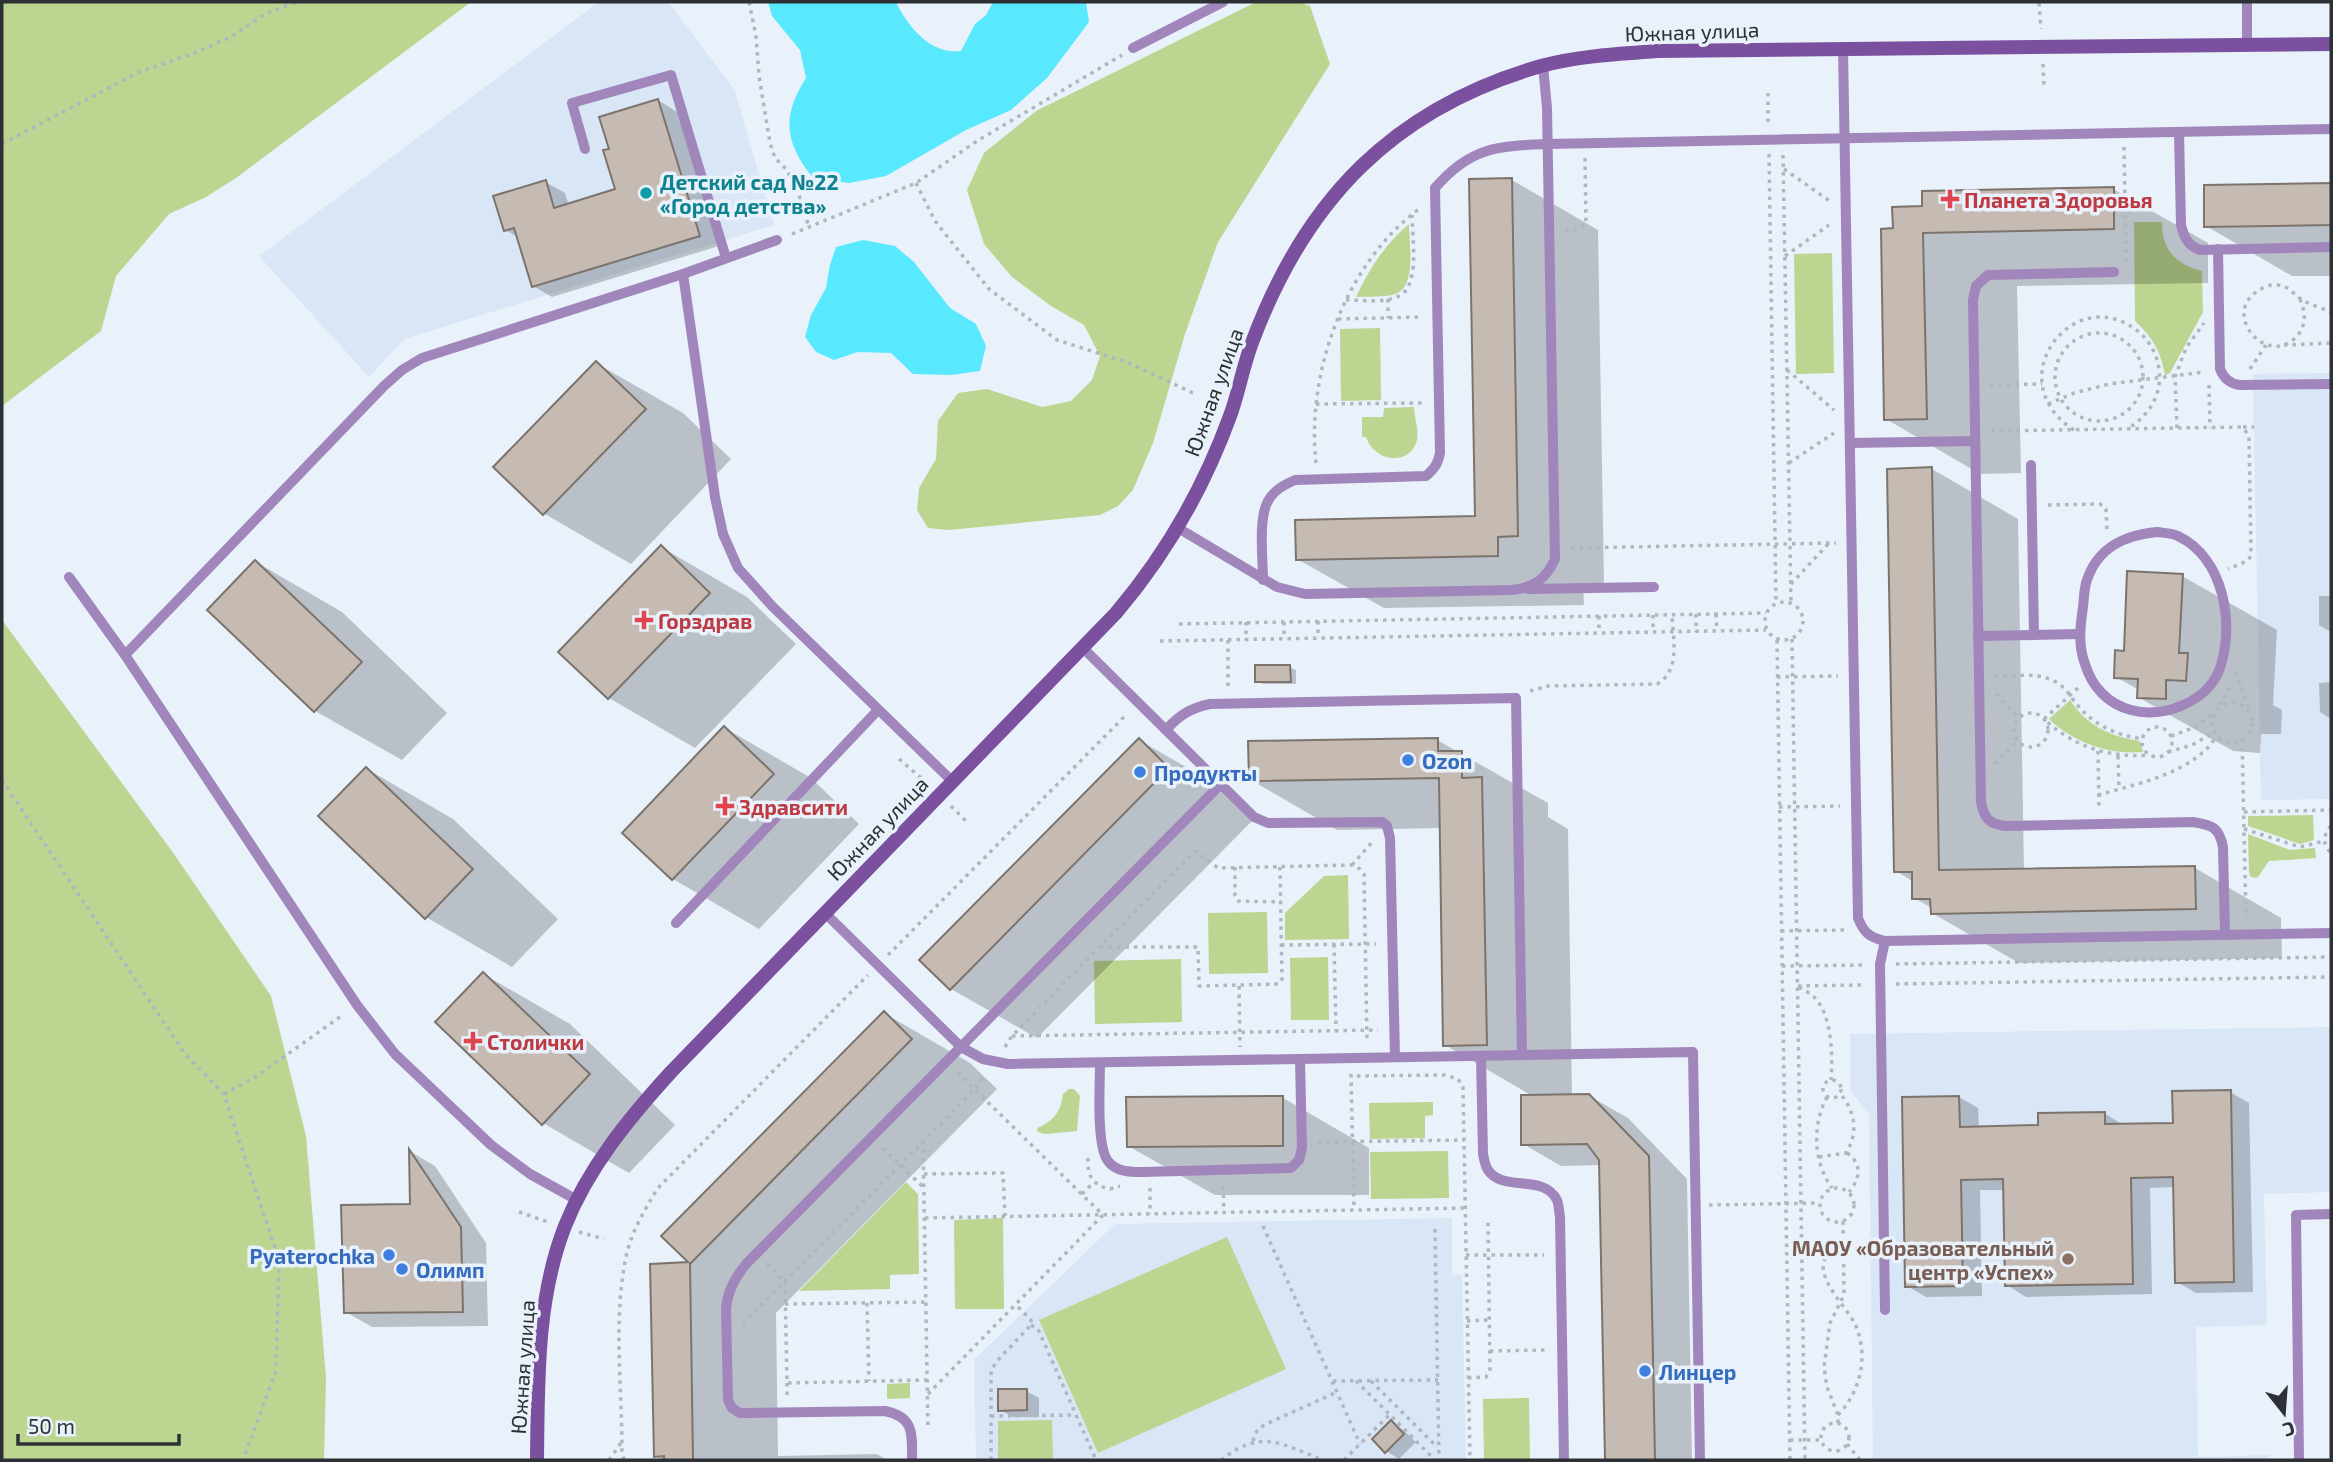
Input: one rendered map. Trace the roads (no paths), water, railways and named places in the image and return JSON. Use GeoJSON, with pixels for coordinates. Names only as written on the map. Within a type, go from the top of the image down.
{"type":"FeatureCollection","features":[{"type":"Feature","properties":{"kind":"street","name":"Южная улица"},"geometry":{"type":"LineString","coordinates":[[537,1460],[541,1330],[555,1259],[564,1227],[605,1152],[634,1113],[1083,648],[1147,576],[1198,491],[1231,416],[1252,341],[1278,283],[1317,218],[1351,174],[1395,136],[1436,109],[1488,83],[1543,66],[1602,55],[1657,51],[2331,44]]}},
{"type":"Feature","properties":{"kind":"lane"},"geometry":{"type":"LineString","coordinates":[[1133,48],[1223,2]]}},
{"type":"Feature","properties":{"kind":"lane"},"geometry":{"type":"LineString","coordinates":[[2247,2],[2247,44]]}},
{"type":"Feature","properties":{"kind":"lane"},"geometry":{"type":"LineString","coordinates":[[1843,49],[1858,918],[1863,930],[1871,938],[1885,941],[2331,933]]}},
{"type":"Feature","properties":{"kind":"lane"},"geometry":{"type":"LineString","coordinates":[[1511,590],[1526,588],[1539,582],[1549,572],[1555,559],[1548,144],[1543,66]]}},
{"type":"Feature","properties":{"kind":"lane"},"geometry":{"type":"LineString","coordinates":[[585,149],[572,103],[671,75],[726,258]]}},
{"type":"Feature","properties":{"kind":"lane"},"geometry":{"type":"LineString","coordinates":[[1264,580],[1262,526],[1267,502],[1280,487],[1294,480],[1426,476],[1438,462],[1435,188],[1447,174],[1478,153],[1503,146],[1585,143],[2331,130]]}},
{"type":"Feature","properties":{"kind":"lane"},"geometry":{"type":"LineString","coordinates":[[2179,132],[2181,225],[2185,239],[2192,247],[2200,250],[2331,247]]}},
{"type":"Feature","properties":{"kind":"lane"},"geometry":{"type":"LineString","coordinates":[[125,654],[402,370],[422,358],[683,274],[776,240]]}},
{"type":"Feature","properties":{"kind":"lane"},"geometry":{"type":"LineString","coordinates":[[2217,249],[2214,370],[2234,384],[2247,386],[2331,384]]}},
{"type":"Feature","properties":{"kind":"lane"},"geometry":{"type":"LineString","coordinates":[[2114,272],[1988,275],[1976,286],[1973,300],[1974,385],[1981,780],[1984,816],[1993,824],[2193,822],[2210,825],[2221,835],[2223,847],[2225,935]]}},
{"type":"Feature","properties":{"kind":"lane"},"geometry":{"type":"LineString","coordinates":[[683,274],[715,497],[723,534],[738,568],[763,597],[952,781]]}},
{"type":"Feature","properties":{"kind":"lane"},"geometry":{"type":"LineString","coordinates":[[1850,443],[1975,436]]}},
{"type":"Feature","properties":{"kind":"lane"},"geometry":{"type":"LineString","coordinates":[[2031,465],[2034,635]]}},
{"type":"Feature","properties":{"kind":"lane"},"geometry":{"type":"LineString","coordinates":[[1178,528],[1277,587],[1305,594],[1654,587]]}},
{"type":"Feature","properties":{"kind":"lane"},"geometry":{"type":"LineString","coordinates":[[2157,532],[2177,536],[2204,558],[2216,575],[2223,593],[2225,634],[2219,669],[2203,692],[2172,710],[2142,713],[2117,707],[2091,683],[2079,634],[2087,580],[2103,554],[2116,543],[2136,534],[2157,532]]}},
{"type":"Feature","properties":{"kind":"lane"},"geometry":{"type":"LineString","coordinates":[[69,577],[125,654],[357,1005],[394,1054],[491,1145],[530,1174],[577,1200]]}},
{"type":"Feature","properties":{"kind":"lane"},"geometry":{"type":"LineString","coordinates":[[1978,636],[2079,634]]}},
{"type":"Feature","properties":{"kind":"lane"},"geometry":{"type":"LineString","coordinates":[[1083,648],[1254,817],[1268,824],[1382,822],[1387,826],[1390,838],[1395,1057]]}},
{"type":"Feature","properties":{"kind":"lane"},"geometry":{"type":"LineString","coordinates":[[1166,730],[1177,718],[1193,708],[1210,704],[1516,698],[1522,1055]]}},
{"type":"Feature","properties":{"kind":"lane"},"geometry":{"type":"LineString","coordinates":[[676,923],[878,710]]}},
{"type":"Feature","properties":{"kind":"lane"},"geometry":{"type":"LineString","coordinates":[[912,1460],[910,1427],[897,1413],[740,1413],[732,1408],[728,1400],[727,1340],[728,1295],[733,1280],[1220,784]]}},
{"type":"Feature","properties":{"kind":"lane"},"geometry":{"type":"LineString","coordinates":[[825,913],[961,1047],[983,1059],[1008,1064],[1693,1052],[1700,1460]]}},
{"type":"Feature","properties":{"kind":"lane"},"geometry":{"type":"LineString","coordinates":[[1885,941],[1880,964],[1885,1310]]}},
{"type":"Feature","properties":{"kind":"lane"},"geometry":{"type":"LineString","coordinates":[[1481,1056],[1486,1169],[1497,1179],[1535,1184],[1548,1190],[1557,1200],[1560,1217],[1564,1460]]}},
{"type":"Feature","properties":{"kind":"lane"},"geometry":{"type":"LineString","coordinates":[[1100,1063],[1101,1144],[1106,1159],[1114,1168],[1128,1172],[1223,1171],[1291,1167],[1299,1160],[1302,1143],[1300,1059]]}},
{"type":"Feature","properties":{"kind":"lane"},"geometry":{"type":"LineString","coordinates":[[2299,1460],[2295,1215],[2331,1214]]}},
{"type":"Feature","properties":{"kind":"water"},"geometry":{"type":"Polygon","coordinates":[[[768,2],[896,2],[914,30],[930,44],[950,51],[961,51],[975,24],[986,15],[993,2],[1086,2],[1089,22],[1047,78],[1011,110],[966,130],[886,176],[849,183],[813,178],[797,153],[792,141],[790,118],[798,92],[806,78],[800,50],[772,16],[768,2]]]}},
{"type":"Feature","properties":{"kind":"water"},"geometry":{"type":"Polygon","coordinates":[[[863,240],[895,246],[914,262],[950,308],[976,324],[986,346],[980,371],[951,375],[913,374],[891,353],[858,352],[834,360],[816,352],[805,337],[811,315],[826,288],[836,247],[863,240]]]}},
{"type":"Feature","properties":{"kind":"place","name":"Детский сад №22 «Город детства»"},"geometry":{"type":"Point","coordinates":[646,193]}},
{"type":"Feature","properties":{"kind":"place","name":"Планета Здоровья"},"geometry":{"type":"Point","coordinates":[1950,199]}},
{"type":"Feature","properties":{"kind":"place","name":"Горздрав"},"geometry":{"type":"Point","coordinates":[644,620]}},
{"type":"Feature","properties":{"kind":"place","name":"Ozon"},"geometry":{"type":"Point","coordinates":[1408,760]}},
{"type":"Feature","properties":{"kind":"place","name":"Продукты"},"geometry":{"type":"Point","coordinates":[1140,772]}},
{"type":"Feature","properties":{"kind":"place","name":"Здравсити"},"geometry":{"type":"Point","coordinates":[725,806]}},
{"type":"Feature","properties":{"kind":"place","name":"Столички"},"geometry":{"type":"Point","coordinates":[473,1041]}},
{"type":"Feature","properties":{"kind":"place","name":"Pyaterochka"},"geometry":{"type":"Point","coordinates":[389,1255]}},
{"type":"Feature","properties":{"kind":"place","name":"МАОУ «Образовательный центр «Успех»"},"geometry":{"type":"Point","coordinates":[2068,1259]}},
{"type":"Feature","properties":{"kind":"place","name":"Олимп"},"geometry":{"type":"Point","coordinates":[402,1269]}},
{"type":"Feature","properties":{"kind":"place","name":"Линцер"},"geometry":{"type":"Point","coordinates":[1645,1371]}}]}
